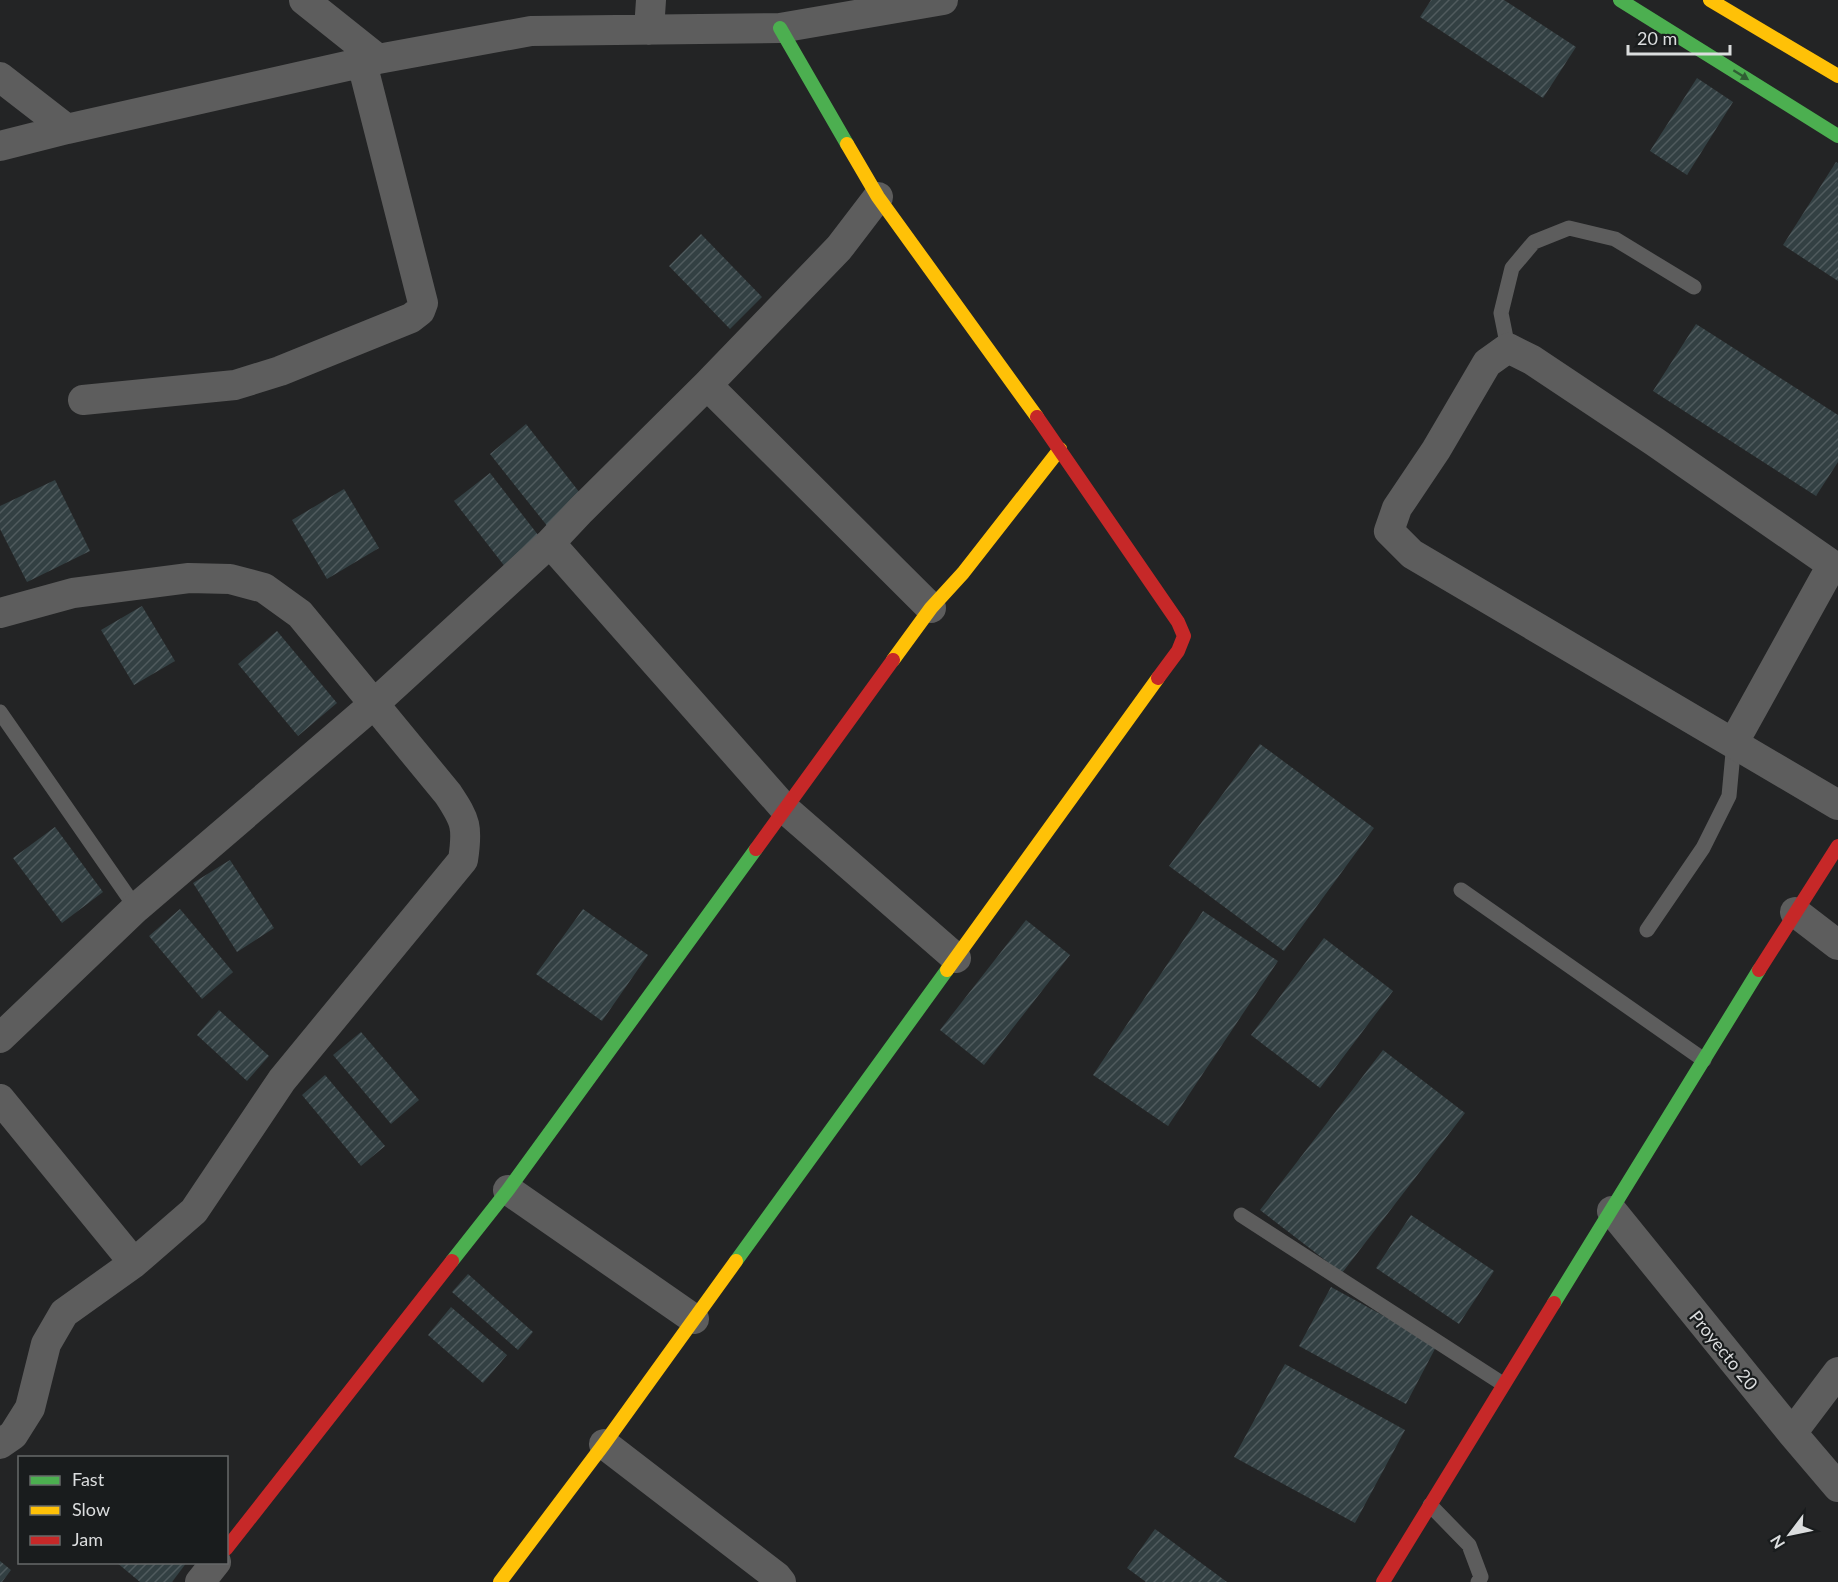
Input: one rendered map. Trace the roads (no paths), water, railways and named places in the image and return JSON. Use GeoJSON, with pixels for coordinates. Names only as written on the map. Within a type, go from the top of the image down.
{"type":"FeatureCollection","features":[{"type":"Feature","properties":{"kind":"street"},"geometry":{"type":"LineString","coordinates":[[83,400],[235,385],[280,371],[411,318],[420,311],[423,303],[370,61],[304,0]]}},
{"type":"Feature","properties":{"kind":"street"},"geometry":{"type":"LineString","coordinates":[[649,30],[651,0]]}},
{"type":"Feature","properties":{"kind":"street"},"geometry":{"type":"LineString","coordinates":[[0,146],[370,61],[531,31],[780,28],[943,0]]}},
{"type":"Feature","properties":{"kind":"street"},"geometry":{"type":"LineString","coordinates":[[1620,0],[1838,136]]}},
{"type":"Feature","properties":{"kind":"street"},"geometry":{"type":"LineString","coordinates":[[1710,0],[1838,76]]}},
{"type":"Feature","properties":{"kind":"street"},"geometry":{"type":"LineString","coordinates":[[500,1582],[604,1443],[1178,651],[1184,636],[1178,622],[1060,449],[878,197],[780,28]]}},
{"type":"Feature","properties":{"kind":"street"},"geometry":{"type":"LineString","coordinates":[[0,77],[67,129]]}},
{"type":"Feature","properties":{"kind":"street"},"geometry":{"type":"LineString","coordinates":[[0,1038],[136,909],[374,704],[550,543],[707,385],[838,248],[878,197]]}},
{"type":"Feature","properties":{"kind":"street"},"geometry":{"type":"LineString","coordinates":[[1734,742],[1835,567],[1646,436],[1532,360],[1508,348],[1487,363],[1436,450],[1397,508],[1389,531],[1412,554],[1838,804]]}},
{"type":"Feature","properties":{"kind":"street"},"geometry":{"type":"LineString","coordinates":[[707,385],[931,608]]}},
{"type":"Feature","properties":{"kind":"street"},"geometry":{"type":"LineString","coordinates":[[228,1546],[508,1190],[931,608],[963,573],[1060,449]]}},
{"type":"Feature","properties":{"kind":"street"},"geometry":{"type":"LineString","coordinates":[[550,543],[785,808],[956,958]]}},
{"type":"Feature","properties":{"kind":"street"},"geometry":{"type":"LineString","coordinates":[[0,613],[73,593],[189,578],[230,579],[264,588],[300,614],[448,794],[462,816],[466,838],[463,860],[282,1080],[194,1211],[134,1263],[64,1313],[46,1344],[30,1408],[13,1435],[0,1444]]}},
{"type":"Feature","properties":{"kind":"street"},"geometry":{"type":"LineString","coordinates":[[1383,1582],[1503,1384],[1838,846]]}},
{"type":"Feature","properties":{"kind":"street"},"geometry":{"type":"LineString","coordinates":[[1795,912],[1838,945]]}},
{"type":"Feature","properties":{"kind":"street"},"geometry":{"type":"LineString","coordinates":[[0,1099],[134,1263]]}},
{"type":"Feature","properties":{"kind":"street"},"geometry":{"type":"LineString","coordinates":[[508,1190],[694,1319]]}},
{"type":"Feature","properties":{"kind":"street","name":"Proyecto 20"},"geometry":{"type":"LineString","coordinates":[[1612,1211],[1792,1433],[1838,1486]]}},
{"type":"Feature","properties":{"kind":"street"},"geometry":{"type":"LineString","coordinates":[[1792,1433],[1838,1372]]}},
{"type":"Feature","properties":{"kind":"street"},"geometry":{"type":"LineString","coordinates":[[604,1443],[781,1582]]}},
{"type":"Feature","properties":{"kind":"street"},"geometry":{"type":"LineString","coordinates":[[200,1582],[215,1564]]}},
{"type":"Feature","properties":{"kind":"lane"},"geometry":{"type":"LineString","coordinates":[[1508,348],[1501,313],[1512,268],[1534,242],[1569,228],[1615,239],[1695,286]]}},
{"type":"Feature","properties":{"kind":"lane"},"geometry":{"type":"LineString","coordinates":[[0,712],[136,909]]}},
{"type":"Feature","properties":{"kind":"lane"},"geometry":{"type":"LineString","coordinates":[[1647,930],[1702,848],[1729,796],[1734,742]]}},
{"type":"Feature","properties":{"kind":"lane"},"geometry":{"type":"LineString","coordinates":[[1461,890],[1704,1060]]}},
{"type":"Feature","properties":{"kind":"lane"},"geometry":{"type":"LineString","coordinates":[[1241,1215],[1503,1384]]}},
{"type":"Feature","properties":{"kind":"lane"},"geometry":{"type":"LineString","coordinates":[[1430,1505],[1469,1545],[1481,1577],[1478,1582]]}}]}
